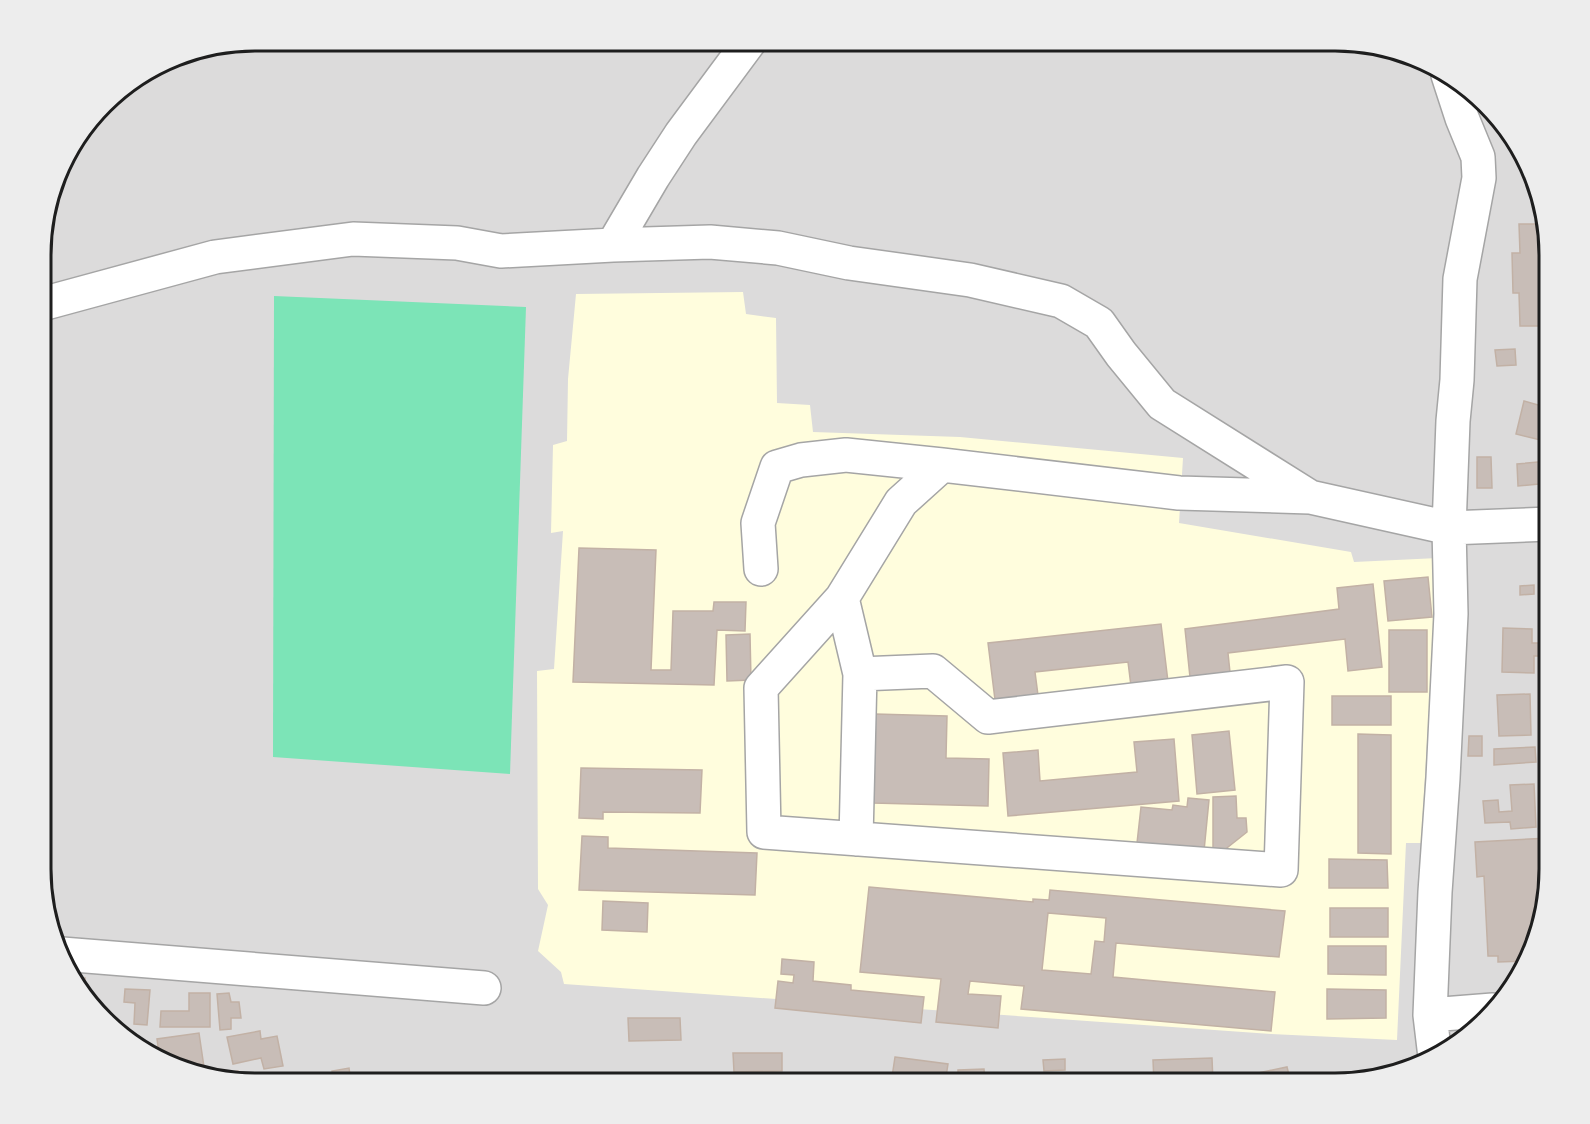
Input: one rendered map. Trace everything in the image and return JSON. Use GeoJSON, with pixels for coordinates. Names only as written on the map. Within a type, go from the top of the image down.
{"type":"FeatureCollection","features":[{"type":"Feature","properties":{"kind":"street"},"geometry":{"type":"LineString","coordinates":[[613,245],[681,134],[743,51]]}},
{"type":"Feature","properties":{"kind":"street"},"geometry":{"type":"LineString","coordinates":[[1434,1047],[1430,1015],[1451,614],[1449,528],[1460,279],[1479,178],[1479,157],[1452,88]]}},
{"type":"Feature","properties":{"kind":"street"},"geometry":{"type":"LineString","coordinates":[[51,302],[215,256],[353,239],[457,243],[501,251],[710,243],[778,248],[849,263],[970,280],[1060,301],[1099,323],[1162,404],[1310,497]]}},
{"type":"Feature","properties":{"kind":"street"},"geometry":{"type":"LineString","coordinates":[[762,569],[758,523],[777,467],[801,460],[846,455],[1179,493],[1310,497],[1449,528],[1539,524]]}},
{"type":"Feature","properties":{"kind":"street"},"geometry":{"type":"LineString","coordinates":[[860,674],[933,671],[988,717],[1287,682],[1281,870],[764,832],[761,688],[842,598],[902,502],[942,465]]}},
{"type":"Feature","properties":{"kind":"street"},"geometry":{"type":"LineString","coordinates":[[842,598],[860,674],[856,839]]}},
{"type":"Feature","properties":{"kind":"street"},"geometry":{"type":"LineString","coordinates":[[71,955],[484,988]]}},
{"type":"Feature","properties":{"kind":"street"},"geometry":{"type":"LineString","coordinates":[[1430,1015],[1481,1011]]}},
{"type":"Feature","properties":{"kind":"shaded area"},"geometry":{"type":"Polygon","coordinates":[[[255,51],[1348,51],[1388,58],[1413,67],[1437,78],[1459,93],[1497,131],[1518,165],[1532,202],[1539,242],[1539,882],[1528,934],[1512,971],[1497,993],[1459,1031],[1425,1052],[1400,1062],[1348,1073],[242,1073],[202,1066],[177,1057],[153,1046],[131,1031],[93,993],[78,971],[58,922],[51,882],[51,255],[53,229],[58,202],[78,153],[102,121],[121,102],[142,85],[165,72],[190,62],[229,53],[255,51]]]}},
{"type":"Feature","properties":{"kind":"shaded area"},"geometry":{"type":"Polygon","coordinates":[[[743,292],[746,314],[776,318],[777,403],[810,405],[813,432],[960,437],[1183,458],[1179,523],[1351,552],[1354,562],[1438,558],[1421,843],[1406,843],[1397,1040],[1271,1034],[564,984],[561,972],[538,951],[548,905],[538,889],[537,671],[554,669],[563,531],[551,533],[553,445],[567,441],[568,379],[576,294],[743,292]]]}},
{"type":"Feature","properties":{"kind":"green space"},"geometry":{"type":"Polygon","coordinates":[[[274,296],[526,307],[510,774],[273,757],[274,296]]]}},
{"type":"Feature","properties":{"kind":"building"},"geometry":{"type":"Polygon","coordinates":[[[1519,224],[1536,224],[1539,242],[1539,326],[1520,326],[1519,293],[1513,293],[1512,253],[1520,253],[1519,224]]]}},
{"type":"Feature","properties":{"kind":"building"},"geometry":{"type":"Polygon","coordinates":[[[1515,349],[1516,365],[1497,366],[1495,350],[1515,349]]]}},
{"type":"Feature","properties":{"kind":"building"},"geometry":{"type":"Polygon","coordinates":[[[1524,401],[1539,405],[1539,440],[1516,434],[1524,401]]]}},
{"type":"Feature","properties":{"kind":"building"},"geometry":{"type":"Polygon","coordinates":[[[1477,457],[1491,457],[1492,488],[1477,488],[1477,457]]]}},
{"type":"Feature","properties":{"kind":"building"},"geometry":{"type":"Polygon","coordinates":[[[1539,462],[1539,484],[1518,486],[1517,464],[1539,462]]]}},
{"type":"Feature","properties":{"kind":"building"},"geometry":{"type":"Polygon","coordinates":[[[579,548],[656,550],[651,670],[671,670],[673,611],[713,611],[714,602],[746,602],[745,631],[717,630],[714,685],[573,682],[579,548]]]}},
{"type":"Feature","properties":{"kind":"building"},"geometry":{"type":"Polygon","coordinates":[[[1428,577],[1432,617],[1388,621],[1384,581],[1428,577]]]}},
{"type":"Feature","properties":{"kind":"building"},"geometry":{"type":"Polygon","coordinates":[[[1373,584],[1382,667],[1348,671],[1345,639],[1228,653],[1231,682],[1191,687],[1185,629],[1339,609],[1337,588],[1373,584]]]}},
{"type":"Feature","properties":{"kind":"building"},"geometry":{"type":"Polygon","coordinates":[[[1534,585],[1534,594],[1520,595],[1520,586],[1534,585]]]}},
{"type":"Feature","properties":{"kind":"building"},"geometry":{"type":"Polygon","coordinates":[[[1161,624],[1169,690],[1132,694],[1128,662],[1035,672],[1039,703],[996,708],[988,643],[1161,624]]]}},
{"type":"Feature","properties":{"kind":"building"},"geometry":{"type":"Polygon","coordinates":[[[1503,628],[1532,629],[1532,643],[1539,643],[1539,656],[1534,656],[1534,673],[1502,672],[1503,628]]]}},
{"type":"Feature","properties":{"kind":"building"},"geometry":{"type":"Polygon","coordinates":[[[1389,630],[1427,630],[1427,692],[1389,692],[1389,630]]]}},
{"type":"Feature","properties":{"kind":"building"},"geometry":{"type":"Polygon","coordinates":[[[750,634],[751,680],[727,681],[726,635],[750,634]]]}},
{"type":"Feature","properties":{"kind":"building"},"geometry":{"type":"Polygon","coordinates":[[[1530,694],[1531,735],[1499,736],[1497,695],[1530,694]]]}},
{"type":"Feature","properties":{"kind":"building"},"geometry":{"type":"Polygon","coordinates":[[[1332,696],[1391,696],[1391,725],[1332,725],[1332,696]]]}},
{"type":"Feature","properties":{"kind":"building"},"geometry":{"type":"Polygon","coordinates":[[[875,714],[947,716],[946,758],[989,759],[988,806],[873,803],[875,714]]]}},
{"type":"Feature","properties":{"kind":"building"},"geometry":{"type":"Polygon","coordinates":[[[1229,731],[1235,790],[1197,794],[1192,735],[1229,731]]]}},
{"type":"Feature","properties":{"kind":"building"},"geometry":{"type":"Polygon","coordinates":[[[1358,734],[1391,735],[1391,854],[1358,853],[1358,734]]]}},
{"type":"Feature","properties":{"kind":"building"},"geometry":{"type":"Polygon","coordinates":[[[1469,736],[1482,736],[1482,756],[1468,756],[1469,736]]]}},
{"type":"Feature","properties":{"kind":"building"},"geometry":{"type":"Polygon","coordinates":[[[1174,739],[1179,801],[1008,816],[1003,753],[1038,750],[1040,781],[1137,772],[1134,742],[1174,739]]]}},
{"type":"Feature","properties":{"kind":"building"},"geometry":{"type":"Polygon","coordinates":[[[1535,747],[1536,762],[1494,765],[1494,749],[1535,747]]]}},
{"type":"Feature","properties":{"kind":"building"},"geometry":{"type":"Polygon","coordinates":[[[581,768],[702,770],[700,813],[603,812],[603,819],[579,818],[581,768]]]}},
{"type":"Feature","properties":{"kind":"building"},"geometry":{"type":"Polygon","coordinates":[[[1534,784],[1536,827],[1511,829],[1510,822],[1485,823],[1483,801],[1498,800],[1499,812],[1512,811],[1510,785],[1534,784]]]}},
{"type":"Feature","properties":{"kind":"building"},"geometry":{"type":"Polygon","coordinates":[[[1236,796],[1237,818],[1246,818],[1247,832],[1213,859],[1213,797],[1236,796]]]}},
{"type":"Feature","properties":{"kind":"building"},"geometry":{"type":"Polygon","coordinates":[[[1188,798],[1209,800],[1204,851],[1137,843],[1141,807],[1172,810],[1173,805],[1187,807],[1188,798]]]}},
{"type":"Feature","properties":{"kind":"building"},"geometry":{"type":"Polygon","coordinates":[[[582,836],[608,837],[608,848],[757,853],[755,895],[579,890],[582,836]]]}},
{"type":"Feature","properties":{"kind":"building"},"geometry":{"type":"Polygon","coordinates":[[[1539,839],[1539,882],[1535,908],[1528,934],[1516,961],[1498,962],[1498,956],[1488,956],[1484,876],[1477,877],[1475,842],[1539,839]]]}},
{"type":"Feature","properties":{"kind":"building"},"geometry":{"type":"Polygon","coordinates":[[[1329,859],[1387,860],[1388,888],[1329,888],[1329,859]]]}},
{"type":"Feature","properties":{"kind":"building"},"geometry":{"type":"Polygon","coordinates":[[[869,887],[1033,902],[1033,899],[1049,900],[1050,890],[1285,911],[1279,957],[1116,943],[1113,977],[1275,992],[1271,1031],[1021,1009],[1024,986],[970,981],[968,994],[1001,996],[998,1028],[936,1022],[941,979],[860,972],[869,887]],[[1048,913],[1042,970],[1091,974],[1095,941],[1104,942],[1106,918],[1048,913]]]}},
{"type":"Feature","properties":{"kind":"building"},"geometry":{"type":"Polygon","coordinates":[[[603,901],[648,903],[647,932],[602,930],[603,901]]]}},
{"type":"Feature","properties":{"kind":"building"},"geometry":{"type":"Polygon","coordinates":[[[1330,908],[1388,908],[1388,937],[1330,937],[1330,908]]]}},
{"type":"Feature","properties":{"kind":"building"},"geometry":{"type":"Polygon","coordinates":[[[1328,946],[1386,946],[1386,975],[1328,974],[1328,946]]]}},
{"type":"Feature","properties":{"kind":"building"},"geometry":{"type":"Polygon","coordinates":[[[782,959],[814,962],[813,981],[851,985],[851,990],[924,997],[921,1023],[775,1008],[778,981],[793,983],[794,975],[781,974],[782,959]]]}},
{"type":"Feature","properties":{"kind":"building"},"geometry":{"type":"Polygon","coordinates":[[[125,989],[150,990],[147,1025],[134,1024],[135,1003],[124,1002],[125,989]]]}},
{"type":"Feature","properties":{"kind":"building"},"geometry":{"type":"Polygon","coordinates":[[[1327,989],[1386,990],[1386,1018],[1327,1019],[1327,989]]]}},
{"type":"Feature","properties":{"kind":"building"},"geometry":{"type":"Polygon","coordinates":[[[189,993],[210,993],[210,1027],[160,1027],[161,1011],[189,1011],[189,993]]]}},
{"type":"Feature","properties":{"kind":"building"},"geometry":{"type":"Polygon","coordinates":[[[229,993],[231,1002],[239,1002],[241,1018],[231,1018],[231,1029],[220,1030],[217,994],[229,993]]]}},
{"type":"Feature","properties":{"kind":"building"},"geometry":{"type":"Polygon","coordinates":[[[628,1018],[680,1018],[681,1040],[629,1041],[628,1018]]]}},
{"type":"Feature","properties":{"kind":"building"},"geometry":{"type":"Polygon","coordinates":[[[260,1031],[261,1039],[277,1036],[283,1066],[264,1069],[261,1058],[233,1064],[227,1037],[260,1031]]]}},
{"type":"Feature","properties":{"kind":"building"},"geometry":{"type":"Polygon","coordinates":[[[199,1033],[204,1066],[158,1048],[157,1039],[199,1033]]]}},
{"type":"Feature","properties":{"kind":"building"},"geometry":{"type":"Polygon","coordinates":[[[733,1053],[782,1053],[782,1071],[734,1072],[733,1053]]]}},
{"type":"Feature","properties":{"kind":"building"},"geometry":{"type":"Polygon","coordinates":[[[895,1057],[948,1064],[947,1073],[893,1073],[895,1057]]]}},
{"type":"Feature","properties":{"kind":"building"},"geometry":{"type":"Polygon","coordinates":[[[1212,1058],[1213,1073],[1154,1073],[1153,1060],[1212,1058]]]}},
{"type":"Feature","properties":{"kind":"building"},"geometry":{"type":"Polygon","coordinates":[[[1065,1059],[1065,1070],[1044,1071],[1043,1060],[1065,1059]]]}},
{"type":"Feature","properties":{"kind":"building"},"geometry":{"type":"Polygon","coordinates":[[[1287,1067],[1288,1073],[1258,1073],[1287,1067]]]}},
{"type":"Feature","properties":{"kind":"building"},"geometry":{"type":"Polygon","coordinates":[[[349,1068],[350,1073],[332,1073],[332,1071],[349,1068]]]}},
{"type":"Feature","properties":{"kind":"building"},"geometry":{"type":"Polygon","coordinates":[[[984,1069],[984,1073],[958,1073],[958,1070],[984,1069]]]}}]}
